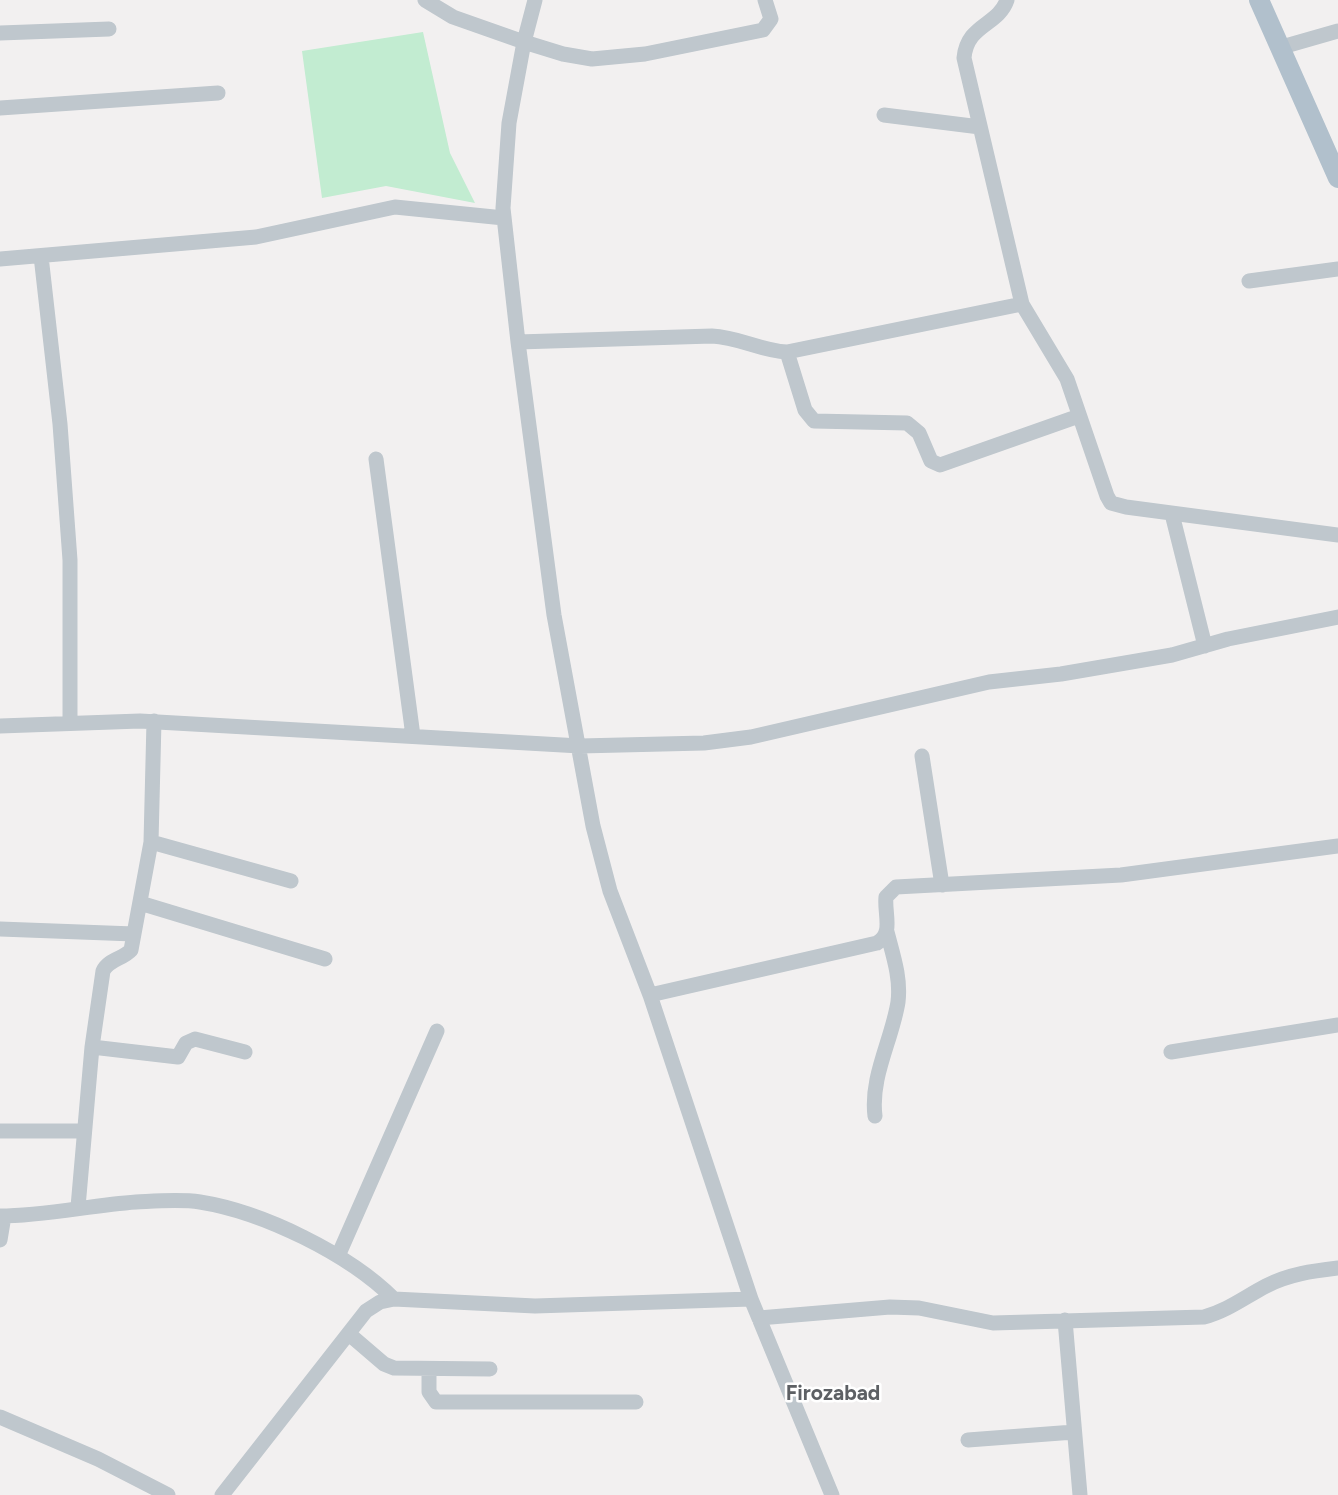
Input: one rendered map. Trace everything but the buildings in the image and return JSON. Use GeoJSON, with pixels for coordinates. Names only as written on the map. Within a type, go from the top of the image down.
{"type":"FeatureCollection","features":[{"type":"Feature","properties":{"kind":"main road"},"geometry":{"type":"LineString","coordinates":[[1259,0],[1282,47],[1338,178]]}},
{"type":"Feature","properties":{"kind":"street"},"geometry":{"type":"LineString","coordinates":[[425,0],[453,16],[524,42],[563,54],[592,58],[645,54],[763,30],[771,19],[765,0]]}},
{"type":"Feature","properties":{"kind":"street"},"geometry":{"type":"LineString","coordinates":[[535,0],[524,42],[505,162],[504,218],[554,615],[602,862],[621,922],[650,995],[751,1299],[831,1495]]}},
{"type":"Feature","properties":{"kind":"street"},"geometry":{"type":"LineString","coordinates":[[1007,0],[1004,9],[979,27],[965,47],[964,58],[1022,304],[1067,379],[1111,503],[1172,514],[1338,535]]}},
{"type":"Feature","properties":{"kind":"street"},"geometry":{"type":"LineString","coordinates":[[0,33],[109,28]]}},
{"type":"Feature","properties":{"kind":"street"},"geometry":{"type":"LineString","coordinates":[[1282,47],[1338,31]]}},
{"type":"Feature","properties":{"kind":"street"},"geometry":{"type":"LineString","coordinates":[[0,108],[218,93]]}},
{"type":"Feature","properties":{"kind":"street"},"geometry":{"type":"LineString","coordinates":[[884,115],[980,127]]}},
{"type":"Feature","properties":{"kind":"street"},"geometry":{"type":"LineString","coordinates":[[0,259],[256,237],[395,207],[504,218]]}},
{"type":"Feature","properties":{"kind":"street"},"geometry":{"type":"LineString","coordinates":[[41,256],[60,424],[70,560],[70,722]]}},
{"type":"Feature","properties":{"kind":"street"},"geometry":{"type":"LineString","coordinates":[[1248,282],[1338,269]]}},
{"type":"Feature","properties":{"kind":"street"},"geometry":{"type":"LineString","coordinates":[[518,342],[712,336],[740,339],[774,351],[788,352],[1022,304]]}},
{"type":"Feature","properties":{"kind":"street"},"geometry":{"type":"LineString","coordinates":[[788,352],[806,410],[814,421],[908,423],[919,433],[932,461],[940,465],[1079,416]]}},
{"type":"Feature","properties":{"kind":"street"},"geometry":{"type":"LineString","coordinates":[[376,459],[413,736]]}},
{"type":"Feature","properties":{"kind":"street"},"geometry":{"type":"LineString","coordinates":[[1172,514],[1204,646]]}},
{"type":"Feature","properties":{"kind":"street"},"geometry":{"type":"LineString","coordinates":[[0,726],[154,721],[580,746],[704,742],[751,737],[989,682],[1061,674],[1172,655],[1338,617]]}},
{"type":"Feature","properties":{"kind":"street"},"geometry":{"type":"LineString","coordinates":[[78,1207],[92,1047],[103,971],[110,963],[127,955],[131,950],[151,842],[154,721]]}},
{"type":"Feature","properties":{"kind":"street"},"geometry":{"type":"LineString","coordinates":[[921,756],[942,885]]}},
{"type":"Feature","properties":{"kind":"street"},"geometry":{"type":"LineString","coordinates":[[151,842],[291,881]]}},
{"type":"Feature","properties":{"kind":"street"},"geometry":{"type":"LineString","coordinates":[[875,1116],[875,1089],[898,999],[897,970],[887,932],[885,904],[890,891],[896,887],[1112,876],[1338,846]]}},
{"type":"Feature","properties":{"kind":"street"},"geometry":{"type":"LineString","coordinates":[[140,903],[325,959]]}},
{"type":"Feature","properties":{"kind":"street"},"geometry":{"type":"LineString","coordinates":[[0,929],[134,934]]}},
{"type":"Feature","properties":{"kind":"street"},"geometry":{"type":"LineString","coordinates":[[650,995],[877,943],[884,939],[887,932]]}},
{"type":"Feature","properties":{"kind":"street"},"geometry":{"type":"LineString","coordinates":[[1171,1052],[1338,1025]]}},
{"type":"Feature","properties":{"kind":"street"},"geometry":{"type":"LineString","coordinates":[[338,1256],[437,1030]]}},
{"type":"Feature","properties":{"kind":"street"},"geometry":{"type":"LineString","coordinates":[[92,1047],[178,1057],[186,1043],[195,1039],[245,1052]]}},
{"type":"Feature","properties":{"kind":"street"},"geometry":{"type":"LineString","coordinates":[[0,1131],[84,1131]]}},
{"type":"Feature","properties":{"kind":"street"},"geometry":{"type":"LineString","coordinates":[[0,1240],[2,1216],[78,1207],[173,1201],[221,1206],[307,1239],[372,1278],[394,1299]]}},
{"type":"Feature","properties":{"kind":"street"},"geometry":{"type":"LineString","coordinates":[[759,1318],[890,1307],[919,1308],[993,1323],[1204,1317],[1226,1310],[1265,1287],[1293,1275],[1338,1268]]}},
{"type":"Feature","properties":{"kind":"street"},"geometry":{"type":"LineString","coordinates":[[222,1495],[373,1306],[394,1299],[535,1306],[751,1299]]}},
{"type":"Feature","properties":{"kind":"street"},"geometry":{"type":"LineString","coordinates":[[1065,1320],[1080,1495]]}},
{"type":"Feature","properties":{"kind":"street"},"geometry":{"type":"LineString","coordinates":[[349,1334],[384,1364],[405,1370],[490,1369]]}},
{"type":"Feature","properties":{"kind":"street"},"geometry":{"type":"LineString","coordinates":[[429,1370],[429,1392],[436,1402],[636,1402]]}},
{"type":"Feature","properties":{"kind":"street"},"geometry":{"type":"LineString","coordinates":[[0,1417],[98,1459],[168,1495]]}},
{"type":"Feature","properties":{"kind":"street"},"geometry":{"type":"LineString","coordinates":[[968,1440],[1074,1432]]}},
{"type":"Feature","properties":{"kind":"green space"},"geometry":{"type":"Polygon","coordinates":[[[423,32],[450,153],[475,203],[386,186],[322,198],[302,51],[423,32]]]}},
{"type":"Feature","properties":{"kind":"district","name":"Firozabad"},"geometry":{"type":"Point","coordinates":[833,1394]}}]}
